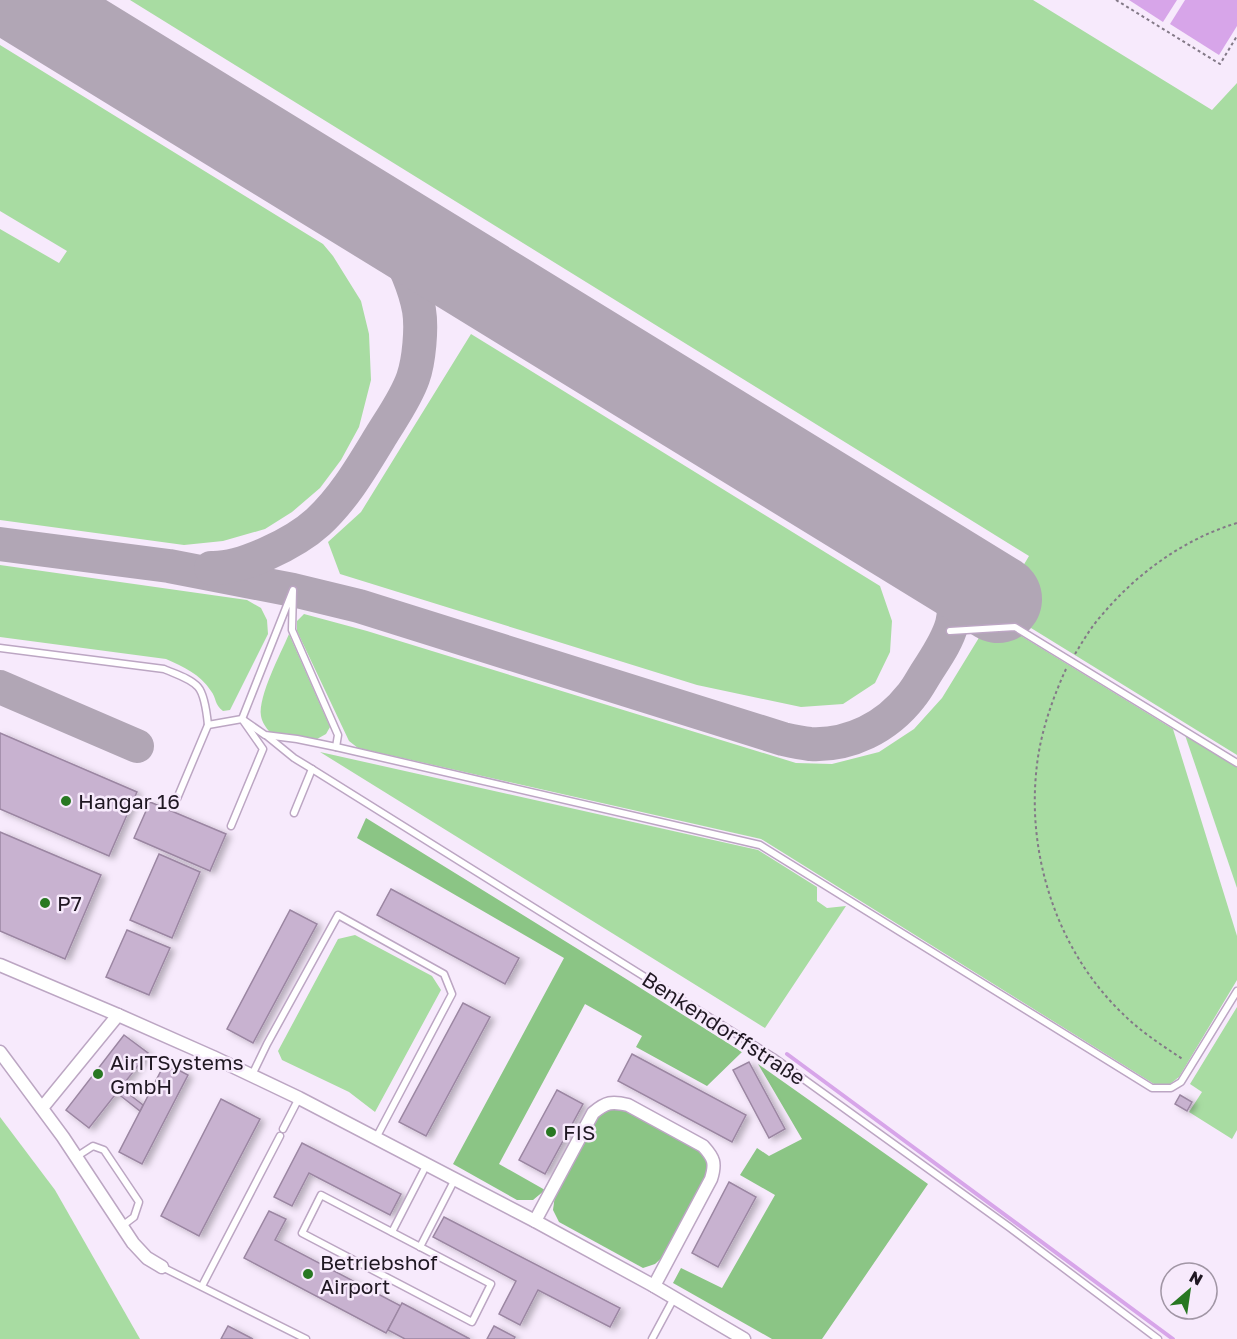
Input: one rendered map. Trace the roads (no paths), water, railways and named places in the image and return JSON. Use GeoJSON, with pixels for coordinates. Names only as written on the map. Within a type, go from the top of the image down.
{"type":"FeatureCollection","features":[{"type":"Feature","properties":{"kind":"street"},"geometry":{"type":"LineString","coordinates":[[0,965],[118,1015],[299,1098],[535,1221],[654,1286],[744,1339]]}},
{"type":"Feature","properties":{"kind":"street"},"geometry":{"type":"LineString","coordinates":[[42,1108],[118,1015]]}},
{"type":"Feature","properties":{"kind":"street"},"geometry":{"type":"LineString","coordinates":[[0,1052],[42,1108],[140,1251],[162,1267]]}},
{"type":"Feature","properties":{"kind":"street"},"geometry":{"type":"LineString","coordinates":[[535,1221],[593,1113],[602,1106],[615,1102],[628,1105],[666,1125],[703,1146],[712,1156],[715,1167],[711,1179],[654,1286]]}},
{"type":"Feature","properties":{"kind":"lane"},"geometry":{"type":"LineString","coordinates":[[242,719],[293,590],[292,630],[338,735],[336,747]]}},
{"type":"Feature","properties":{"kind":"lane"},"geometry":{"type":"LineString","coordinates":[[950,631],[1015,627],[1237,763]]}},
{"type":"Feature","properties":{"kind":"lane"},"geometry":{"type":"LineString","coordinates":[[0,648],[164,669],[199,688],[205,703],[208,725],[176,801]]}},
{"type":"Feature","properties":{"kind":"lane"},"geometry":{"type":"LineString","coordinates":[[208,725],[242,719]]}},
{"type":"Feature","properties":{"kind":"lane"},"geometry":{"type":"LineString","coordinates":[[231,826],[263,749],[242,719]]}},
{"type":"Feature","properties":{"kind":"lane","name":"Benkendorffstraße"},"geometry":{"type":"LineString","coordinates":[[242,719],[294,758],[773,1057],[1009,1227],[1158,1339]]}},
{"type":"Feature","properties":{"kind":"lane"},"geometry":{"type":"LineString","coordinates":[[265,735],[336,747],[760,845],[1152,1088],[1172,1088],[1181,1082],[1237,991]]}},
{"type":"Feature","properties":{"kind":"lane"},"geometry":{"type":"LineString","coordinates":[[294,813],[312,768]]}},
{"type":"Feature","properties":{"kind":"lane"},"geometry":{"type":"LineString","coordinates":[[252,1075],[338,915],[444,974],[452,994],[376,1138]]}},
{"type":"Feature","properties":{"kind":"lane"},"geometry":{"type":"LineString","coordinates":[[284,1129],[299,1098]]}},
{"type":"Feature","properties":{"kind":"lane"},"geometry":{"type":"LineString","coordinates":[[202,1287],[280,1136]]}},
{"type":"Feature","properties":{"kind":"lane"},"geometry":{"type":"LineString","coordinates":[[76,1157],[93,1146],[104,1150],[139,1202],[134,1217],[122,1226]]}},
{"type":"Feature","properties":{"kind":"lane"},"geometry":{"type":"LineString","coordinates":[[392,1232],[427,1164]]}},
{"type":"Feature","properties":{"kind":"lane"},"geometry":{"type":"LineString","coordinates":[[420,1247],[455,1179]]}},
{"type":"Feature","properties":{"kind":"lane"},"geometry":{"type":"LineString","coordinates":[[321,1195],[420,1247],[491,1284],[472,1322],[302,1233],[321,1195]]}},
{"type":"Feature","properties":{"kind":"lane"},"geometry":{"type":"LineString","coordinates":[[162,1267],[306,1339]]}},
{"type":"Feature","properties":{"kind":"lane"},"geometry":{"type":"LineString","coordinates":[[652,1339],[674,1298]]}},
{"type":"Feature","properties":{"kind":"waterway"},"geometry":{"type":"LineString","coordinates":[[787,1054],[1173,1339]]}},
{"type":"Feature","properties":{"kind":"place","name":"Hangar 16"},"geometry":{"type":"Point","coordinates":[66,801]}},
{"type":"Feature","properties":{"kind":"place","name":"P7"},"geometry":{"type":"Point","coordinates":[45,903]}},
{"type":"Feature","properties":{"kind":"place","name":"AirITSystems GmbH"},"geometry":{"type":"Point","coordinates":[98,1074]}},
{"type":"Feature","properties":{"kind":"place","name":"FIS"},"geometry":{"type":"Point","coordinates":[551,1132]}},
{"type":"Feature","properties":{"kind":"place","name":"Betriebshof Airport"},"geometry":{"type":"Point","coordinates":[308,1274]}}]}
